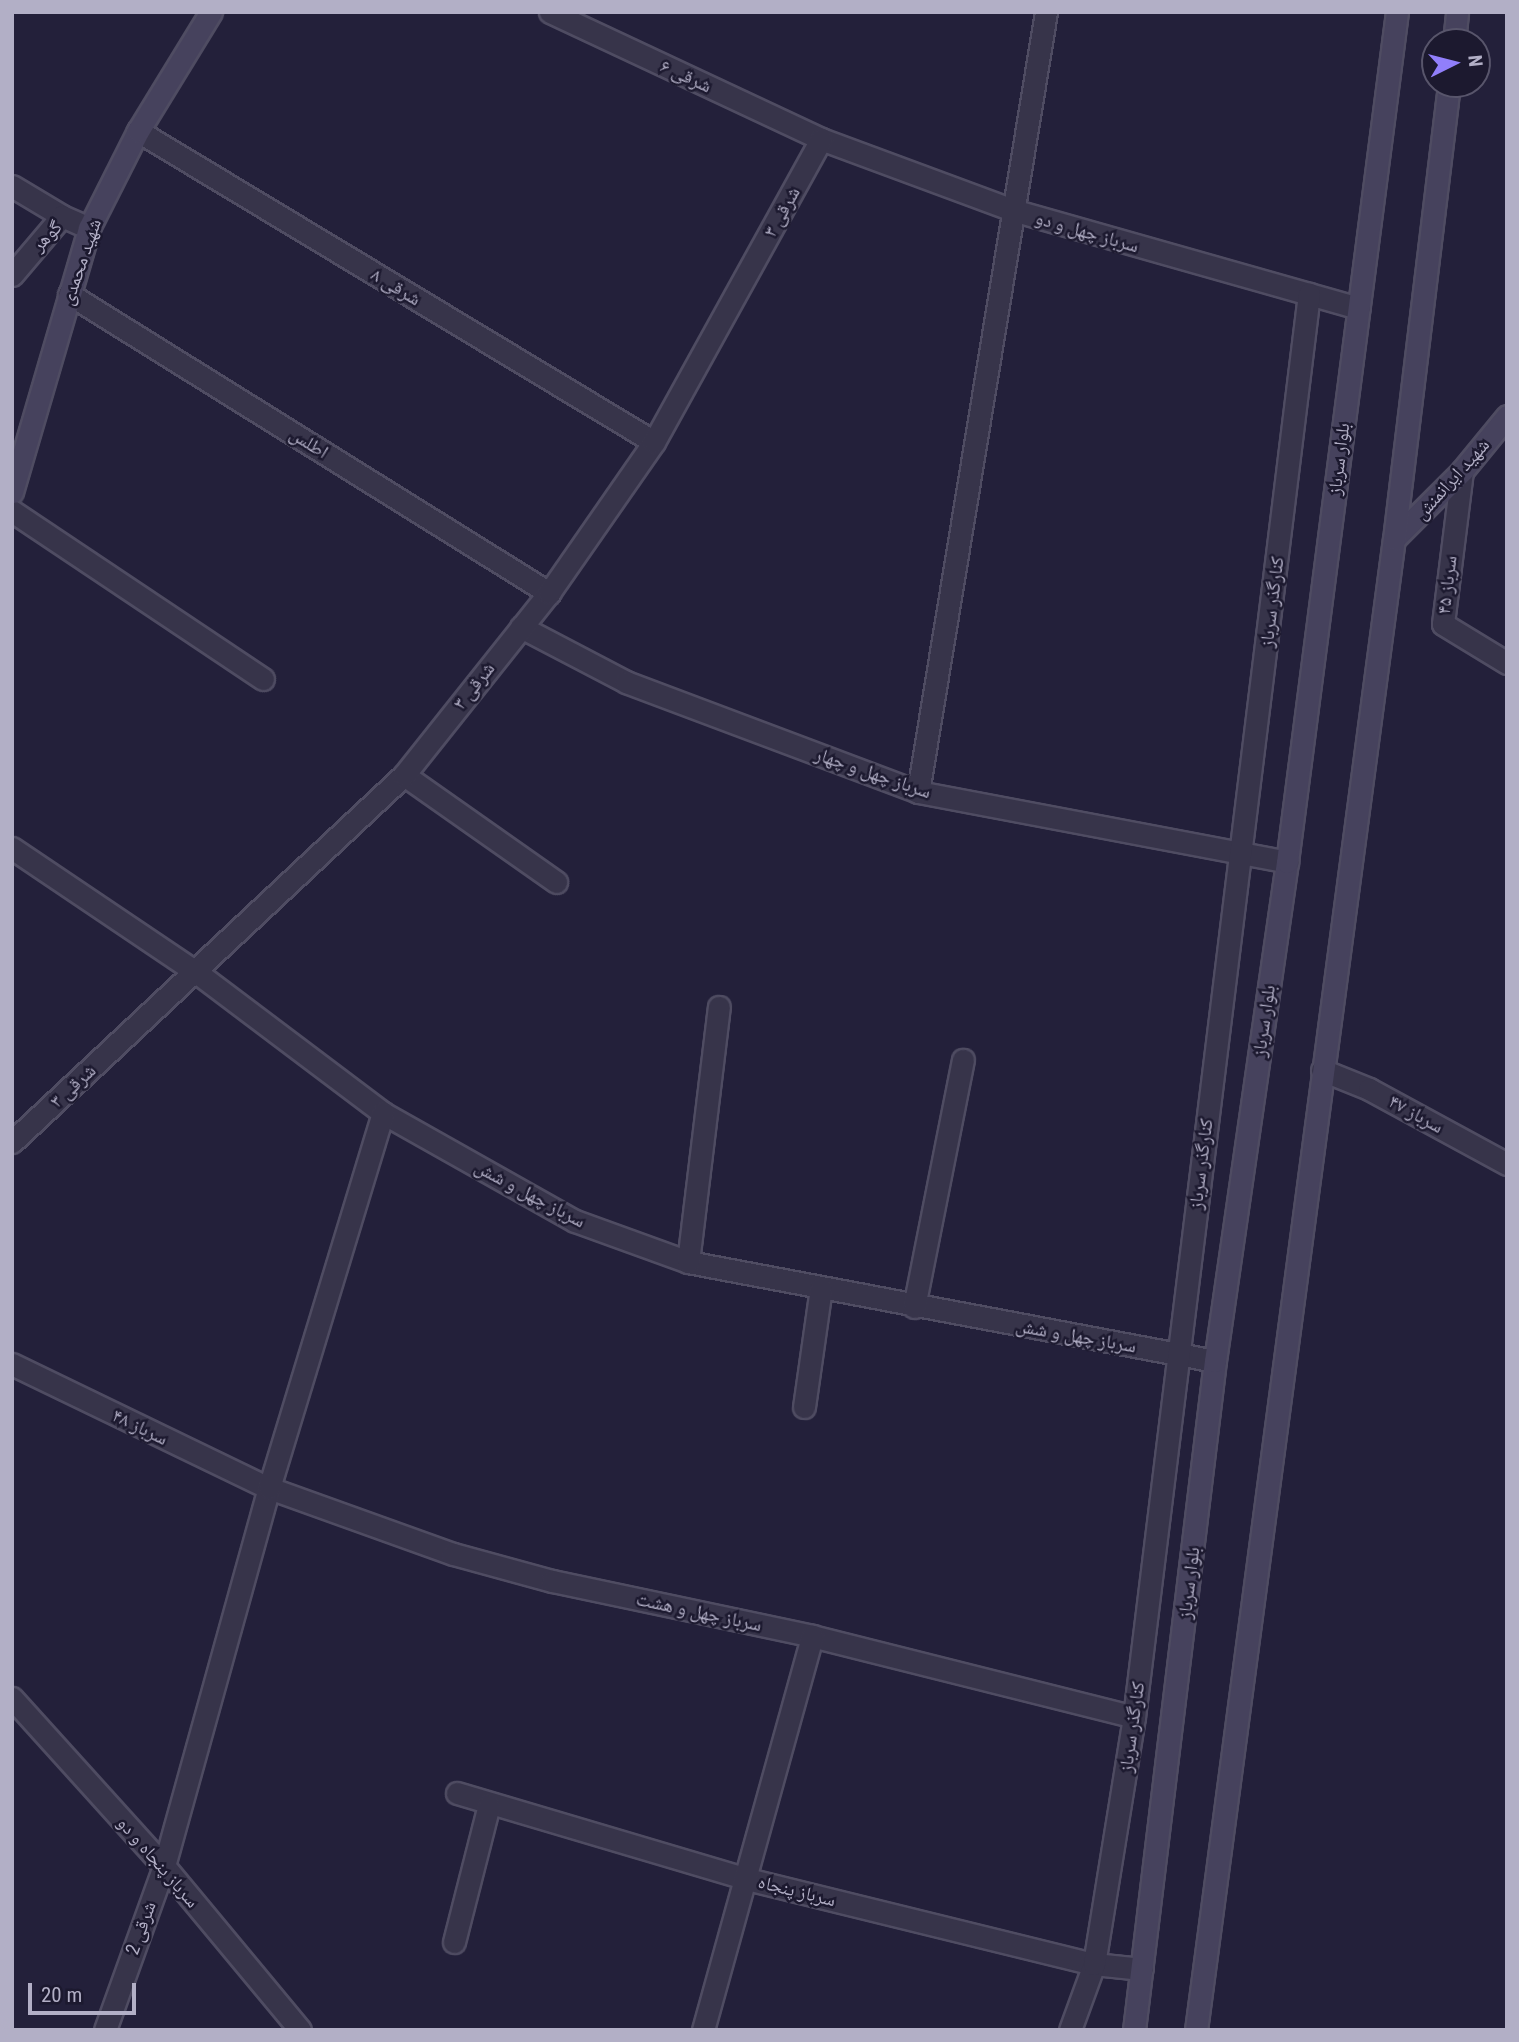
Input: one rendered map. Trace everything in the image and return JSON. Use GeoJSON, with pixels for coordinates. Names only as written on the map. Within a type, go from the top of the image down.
{"type":"FeatureCollection","features":[{"type":"Feature","properties":{"kind":"main road","name":"شهید محمدی"},"geometry":{"type":"LineString","coordinates":[[12,492],[89,229],[138,131],[211,12]]}},
{"type":"Feature","properties":{"kind":"main road","name":"بلوار سرباز"},"geometry":{"type":"LineString","coordinates":[[1134,2030],[1215,1361],[1287,862],[1397,12]]}},
{"type":"Feature","properties":{"kind":"main road"},"geometry":{"type":"LineString","coordinates":[[1196,2030],[1394,539],[1446,98]]}},
{"type":"Feature","properties":{"kind":"main road","name":"شهید ایرانمنش"},"geometry":{"type":"LineString","coordinates":[[1394,539],[1462,471],[1507,416]]}},
{"type":"Feature","properties":{"kind":"street","name":"۶ شرقی"},"geometry":{"type":"LineString","coordinates":[[550,12],[821,139]]}},
{"type":"Feature","properties":{"kind":"street"},"geometry":{"type":"LineString","coordinates":[[918,792],[1016,211],[1046,12]]}},
{"type":"Feature","properties":{"kind":"street","name":"۸ شرقی"},"geometry":{"type":"LineString","coordinates":[[138,131],[654,442]]}},
{"type":"Feature","properties":{"kind":"street","name":"سرباز چهل و دو"},"geometry":{"type":"LineString","coordinates":[[821,139],[1016,211],[1359,308]]}},
{"type":"Feature","properties":{"kind":"street","name":"شرقی ۳"},"geometry":{"type":"LineString","coordinates":[[12,1142],[404,775],[549,593],[654,442],[821,139]]}},
{"type":"Feature","properties":{"kind":"street"},"geometry":{"type":"LineString","coordinates":[[12,186],[62,216]]}},
{"type":"Feature","properties":{"kind":"street","name":"گوهر"},"geometry":{"type":"LineString","coordinates":[[12,275],[62,216],[89,229]]}},
{"type":"Feature","properties":{"kind":"street","name":"اطلس"},"geometry":{"type":"LineString","coordinates":[[69,294],[549,593]]}},
{"type":"Feature","properties":{"kind":"street","name":"کنارگذر سرباز"},"geometry":{"type":"LineString","coordinates":[[1070,2030],[1094,1964],[1134,1717],[1309,294]]}},
{"type":"Feature","properties":{"kind":"street","name":"سرباز ۴۵"},"geometry":{"type":"LineString","coordinates":[[1462,471],[1443,624],[1507,663]]}},
{"type":"Feature","properties":{"kind":"street"},"geometry":{"type":"LineString","coordinates":[[12,511],[263,679]]}},
{"type":"Feature","properties":{"kind":"street","name":"سرباز چهل و چهار"},"geometry":{"type":"LineString","coordinates":[[522,627],[626,682],[918,792],[1240,856],[1287,862]]}},
{"type":"Feature","properties":{"kind":"street"},"geometry":{"type":"LineString","coordinates":[[404,775],[556,881]]}},
{"type":"Feature","properties":{"kind":"street","name":"سرباز چهل و شش"},"geometry":{"type":"LineString","coordinates":[[12,848],[196,972],[383,1113],[575,1221],[688,1262],[914,1307],[1215,1361]]}},
{"type":"Feature","properties":{"kind":"street"},"geometry":{"type":"LineString","coordinates":[[688,1262],[719,1007]]}},
{"type":"Feature","properties":{"kind":"street"},"geometry":{"type":"LineString","coordinates":[[914,1307],[963,1060]]}},
{"type":"Feature","properties":{"kind":"street","name":"سرباز ۴۷"},"geometry":{"type":"LineString","coordinates":[[1322,1070],[1369,1089],[1507,1164]]}},
{"type":"Feature","properties":{"kind":"street","name":"شرقی 2"},"geometry":{"type":"LineString","coordinates":[[105,2030],[164,1866],[269,1488],[383,1113]]}},
{"type":"Feature","properties":{"kind":"street"},"geometry":{"type":"LineString","coordinates":[[804,1408],[821,1288]]}},
{"type":"Feature","properties":{"kind":"street","name":"سرباز ۴۸"},"geometry":{"type":"LineString","coordinates":[[12,1364],[269,1488]]}},
{"type":"Feature","properties":{"kind":"street","name":"سرباز چهل و هشت"},"geometry":{"type":"LineString","coordinates":[[269,1488],[453,1553],[552,1581],[812,1636],[1134,1717]]}},
{"type":"Feature","properties":{"kind":"street"},"geometry":{"type":"LineString","coordinates":[[703,2030],[747,1879],[812,1636]]}},
{"type":"Feature","properties":{"kind":"street","name":"سرباز پنجاه و دو"},"geometry":{"type":"LineString","coordinates":[[12,1698],[164,1866],[300,2030]]}},
{"type":"Feature","properties":{"kind":"street","name":"سرباز پنجاه"},"geometry":{"type":"LineString","coordinates":[[457,1793],[489,1805],[747,1879],[1094,1964],[1142,1969]]}},
{"type":"Feature","properties":{"kind":"street"},"geometry":{"type":"LineString","coordinates":[[453,1942],[489,1805]]}}]}
